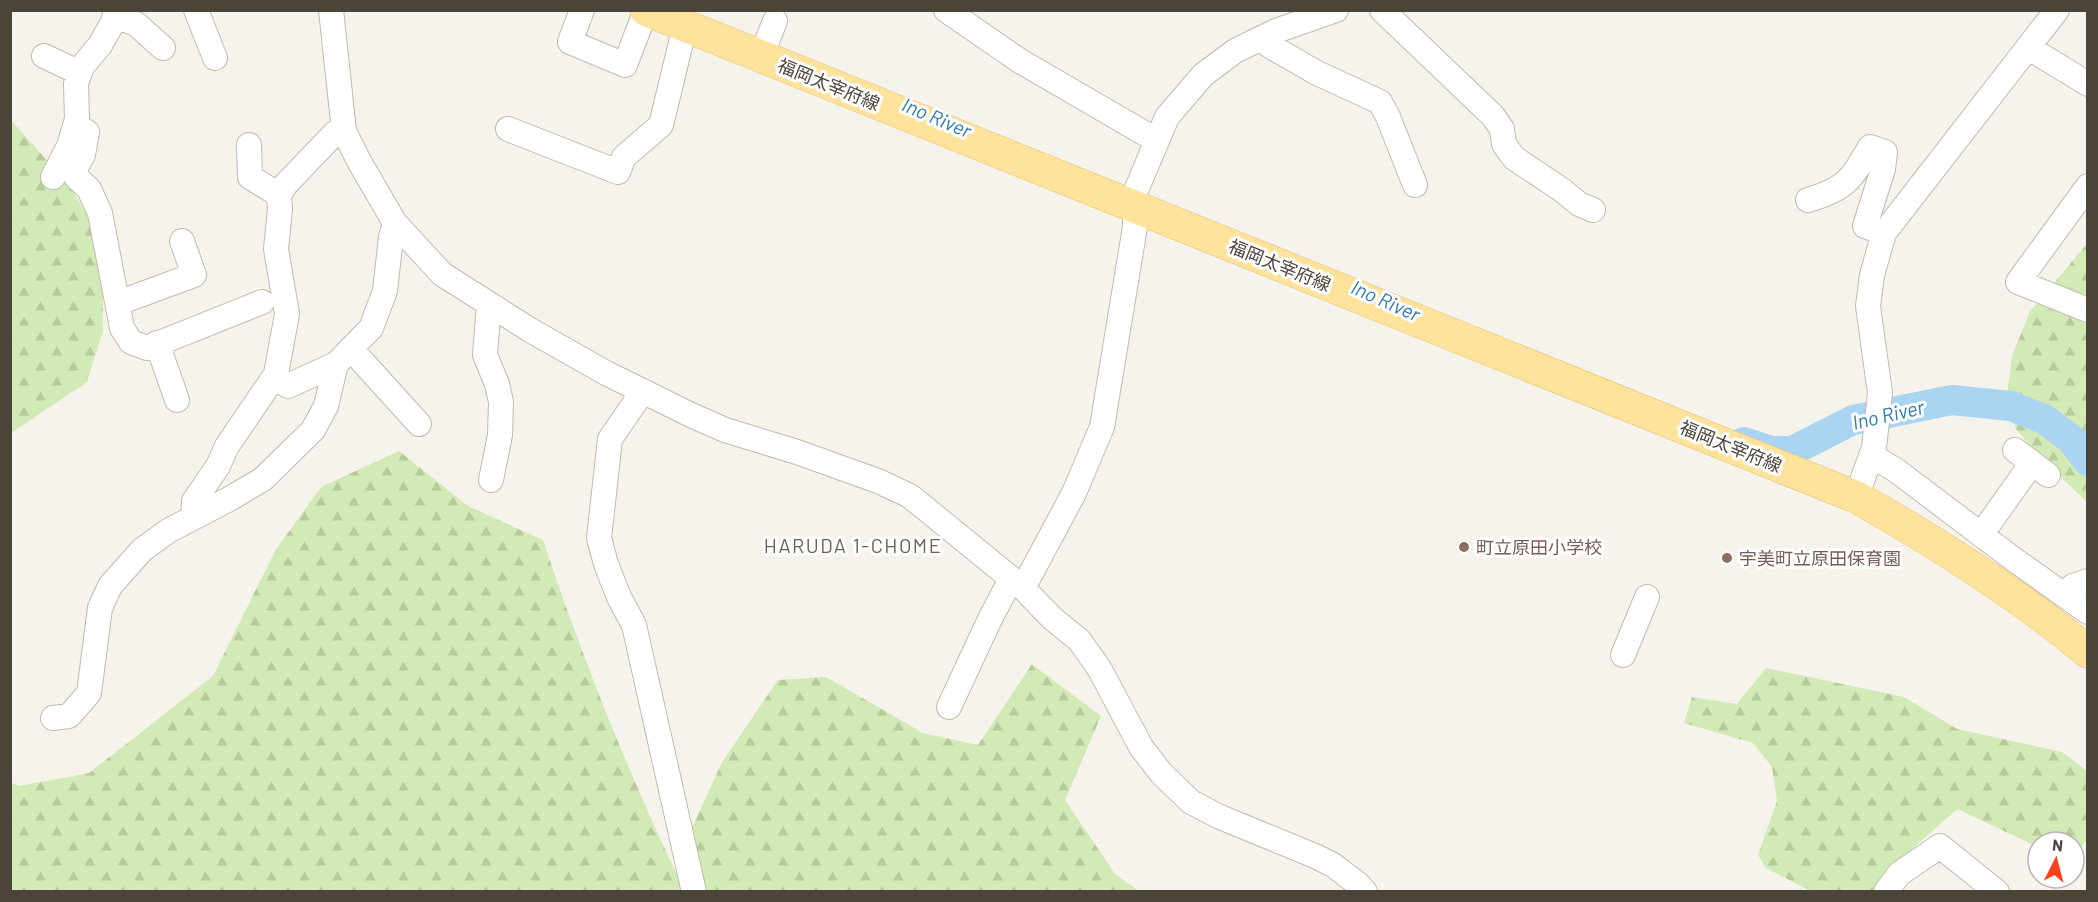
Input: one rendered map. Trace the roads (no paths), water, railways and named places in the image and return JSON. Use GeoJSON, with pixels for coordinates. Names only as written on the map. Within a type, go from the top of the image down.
{"type":"FeatureCollection","features":[{"type":"Feature","properties":{"kind":"main road","name":"福岡太宰府線"},"geometry":{"type":"LineString","coordinates":[[646,10],[762,53],[1135,207],[1856,497],[1900,521],[1962,561],[2064,632],[2088,652]]}},
{"type":"Feature","properties":{"kind":"street"},"geometry":{"type":"LineString","coordinates":[[196,10],[215,58]]}},
{"type":"Feature","properties":{"kind":"street"},"geometry":{"type":"LineString","coordinates":[[331,10],[344,131],[395,223],[442,274],[530,330],[606,373],[725,430],[797,452],[878,481],[910,496],[1017,583],[1053,619],[1079,640],[1099,668],[1141,747],[1161,772],[1191,802],[1220,817],[1315,856],[1333,866],[1365,891]]}},
{"type":"Feature","properties":{"kind":"street"},"geometry":{"type":"LineString","coordinates":[[582,10],[570,42],[625,65],[646,10]]}},
{"type":"Feature","properties":{"kind":"street"},"geometry":{"type":"LineString","coordinates":[[946,10],[1020,61],[1156,140]]}},
{"type":"Feature","properties":{"kind":"street"},"geometry":{"type":"LineString","coordinates":[[949,707],[990,619],[1017,583],[1074,493],[1102,427],[1135,226],[1135,193],[1167,117],[1203,75],[1235,51],[1304,16],[1336,10]]}},
{"type":"Feature","properties":{"kind":"street"},"geometry":{"type":"LineString","coordinates":[[1382,10],[1493,116],[1502,129],[1504,144],[1514,158],[1579,204],[1593,210]]}},
{"type":"Feature","properties":{"kind":"street"},"geometry":{"type":"LineString","coordinates":[[1856,497],[1874,448],[1880,393],[1869,306],[1872,275],[1884,233],[2030,48],[2057,10]]}},
{"type":"Feature","properties":{"kind":"street"},"geometry":{"type":"LineString","coordinates":[[53,177],[69,146],[77,119],[76,84],[80,73],[100,45],[116,13],[136,24],[163,48]]}},
{"type":"Feature","properties":{"kind":"street"},"geometry":{"type":"LineString","coordinates":[[762,53],[775,21]]}},
{"type":"Feature","properties":{"kind":"street"},"geometry":{"type":"LineString","coordinates":[[508,129],[618,172],[624,157],[661,125],[685,26]]}},
{"type":"Feature","properties":{"kind":"street"},"geometry":{"type":"LineString","coordinates":[[1262,38],[1270,46],[1317,73],[1380,102],[1415,185]]}},
{"type":"Feature","properties":{"kind":"street"},"geometry":{"type":"LineString","coordinates":[[2030,48],[2088,84]]}},
{"type":"Feature","properties":{"kind":"street"},"geometry":{"type":"LineString","coordinates":[[44,56],[80,73]]}},
{"type":"Feature","properties":{"kind":"street"},"geometry":{"type":"LineString","coordinates":[[75,125],[87,132],[83,155],[76,167],[76,177],[89,189],[100,213],[123,328],[131,342],[147,348],[262,302]]}},
{"type":"Feature","properties":{"kind":"street"},"geometry":{"type":"LineString","coordinates":[[193,517],[194,501],[274,376],[286,314],[276,249],[279,195],[286,184],[335,133],[344,131]]}},
{"type":"Feature","properties":{"kind":"street"},"geometry":{"type":"LineString","coordinates":[[249,145],[250,177],[279,195]]}},
{"type":"Feature","properties":{"kind":"street"},"geometry":{"type":"LineString","coordinates":[[1808,200],[1830,194],[1852,177],[1870,147],[1886,152],[1865,226],[1884,233]]}},
{"type":"Feature","properties":{"kind":"street"},"geometry":{"type":"LineString","coordinates":[[2088,186],[2018,282],[2088,310]]}},
{"type":"Feature","properties":{"kind":"street"},"geometry":{"type":"LineString","coordinates":[[274,376],[288,386],[344,357],[371,328],[385,291],[391,237],[395,223]]}},
{"type":"Feature","properties":{"kind":"street"},"geometry":{"type":"LineString","coordinates":[[118,303],[194,275],[182,242]]}},
{"type":"Feature","properties":{"kind":"street"},"geometry":{"type":"LineString","coordinates":[[489,303],[485,355],[497,384],[501,402],[500,435],[491,480]]}},
{"type":"Feature","properties":{"kind":"street"},"geometry":{"type":"LineString","coordinates":[[157,343],[177,400]]}},
{"type":"Feature","properties":{"kind":"street"},"geometry":{"type":"LineString","coordinates":[[344,357],[419,424]]}},
{"type":"Feature","properties":{"kind":"street"},"geometry":{"type":"LineString","coordinates":[[53,718],[69,716],[89,693],[100,608],[110,586],[142,550],[168,531],[263,479],[313,430],[326,406],[344,357]]}},
{"type":"Feature","properties":{"kind":"street"},"geometry":{"type":"LineString","coordinates":[[643,391],[610,439],[599,538],[619,597],[634,625],[694,891]]}},
{"type":"Feature","properties":{"kind":"street"},"geometry":{"type":"LineString","coordinates":[[1871,455],[1897,471],[2088,612]]}},
{"type":"Feature","properties":{"kind":"street"},"geometry":{"type":"LineString","coordinates":[[1981,535],[2032,463]]}},
{"type":"Feature","properties":{"kind":"street"},"geometry":{"type":"LineString","coordinates":[[2064,595],[2073,586],[2088,581]]}},
{"type":"Feature","properties":{"kind":"street"},"geometry":{"type":"LineString","coordinates":[[1623,655],[1647,597]]}},
{"type":"Feature","properties":{"kind":"street"},"geometry":{"type":"LineString","coordinates":[[1886,891],[1899,874],[1940,846],[1997,891]]}},
{"type":"Feature","properties":{"kind":"waterway","name":"Ino River"},"geometry":{"type":"LineString","coordinates":[[1744,442],[1771,451],[1792,451],[1853,420],[1952,400],[2011,406],[2044,419],[2071,439],[2088,461]]}},
{"type":"Feature","properties":{"kind":"place","name":"町立原田小学校"},"geometry":{"type":"Point","coordinates":[1464,547]}},
{"type":"Feature","properties":{"kind":"place","name":"宇美町立原田保育園"},"geometry":{"type":"Point","coordinates":[1727,558]}},
{"type":"Feature","properties":{"kind":"district","name":"HARUDA 1-CHOME"},"geometry":{"type":"Point","coordinates":[853,545]}}]}
